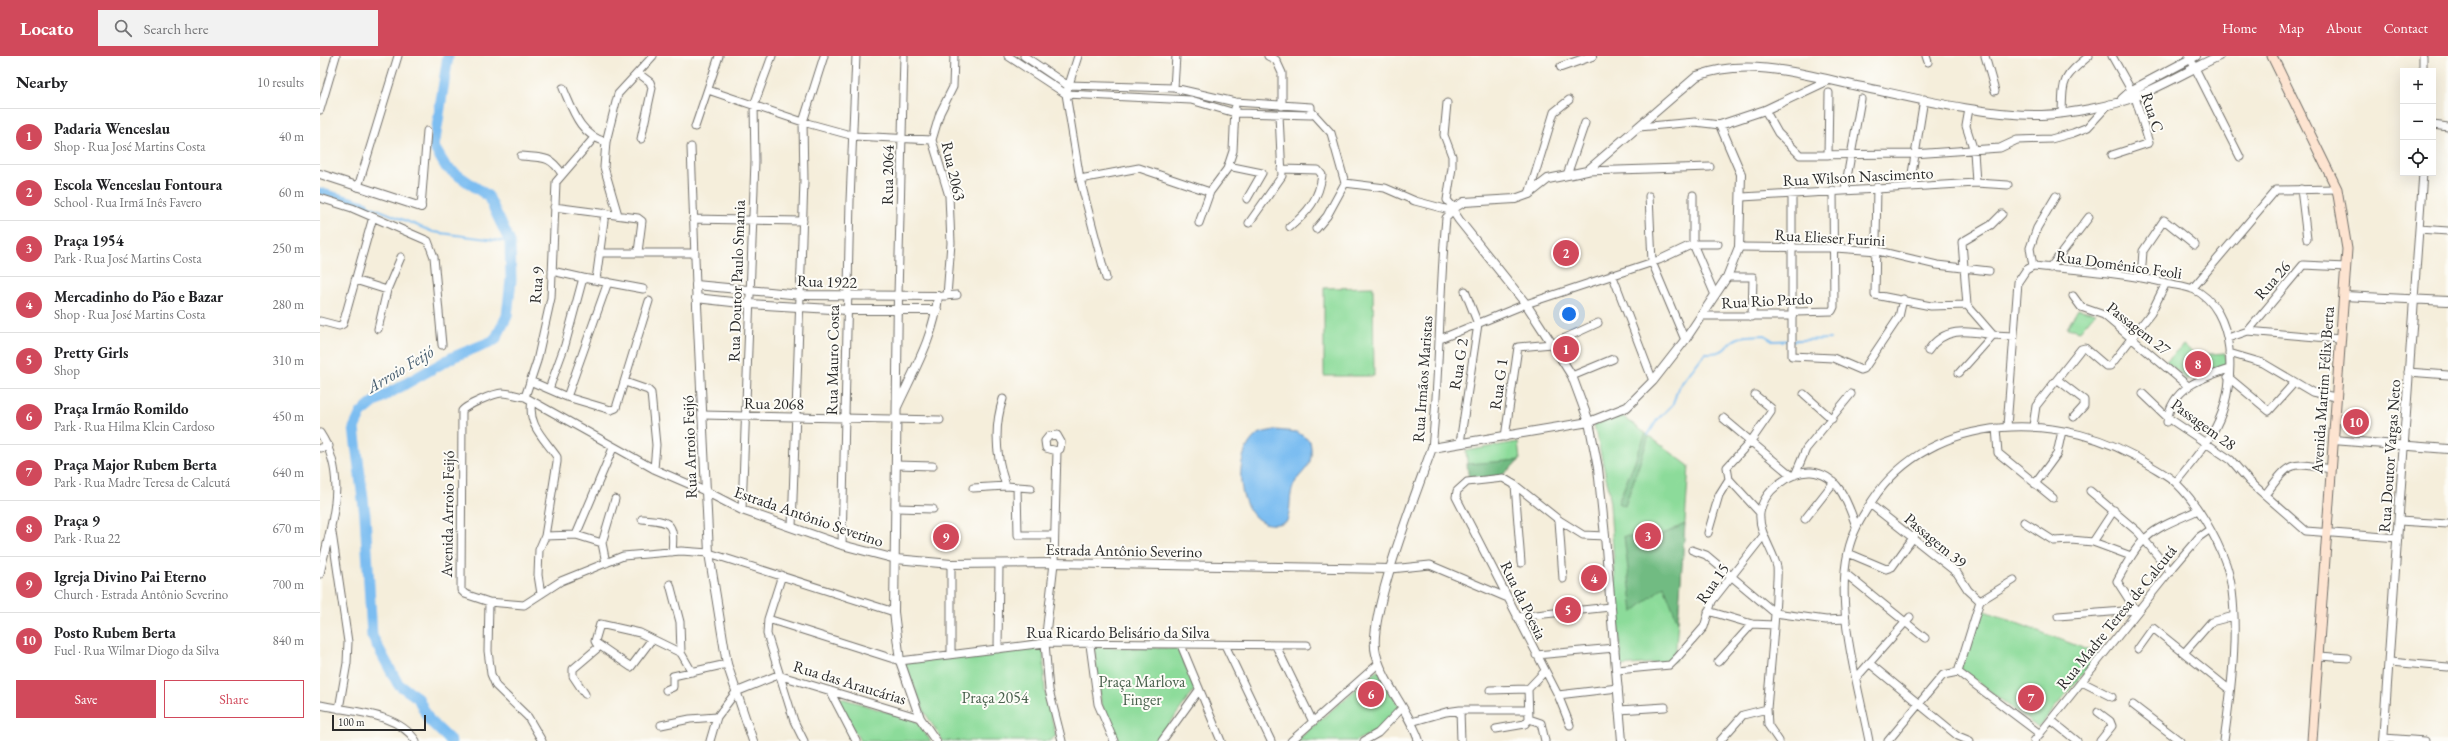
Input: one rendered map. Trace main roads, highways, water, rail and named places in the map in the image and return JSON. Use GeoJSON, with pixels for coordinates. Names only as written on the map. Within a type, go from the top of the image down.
{"type":"FeatureCollection","features":[{"type":"Feature","properties":{"kind":"main road","name":"Avenida Martim Félix Berta"},"geometry":{"type":"LineString","coordinates":[[2272,56],[2337,189],[2347,249],[2335,397],[2319,656],[2312,741]]}},
{"type":"Feature","properties":{"kind":"water"},"geometry":{"type":"Polygon","coordinates":[[[1275,430],[1297,432],[1310,441],[1311,459],[1309,465],[1298,478],[1292,490],[1287,521],[1271,524],[1259,520],[1249,509],[1243,494],[1241,478],[1242,461],[1248,446],[1257,435],[1275,430]]]}},
{"type":"Feature","properties":{"kind":"waterway","name":"Arroio Feijó"},"geometry":{"type":"LineString","coordinates":[[448,56],[434,147],[446,167],[488,196],[510,242],[511,280],[507,316],[495,340],[453,357],[377,400],[361,413],[354,428],[365,515],[372,636],[398,684],[418,698],[429,720],[451,741]]}},
{"type":"Feature","properties":{"kind":"waterway","name":"Arroio Feijó"},"geometry":{"type":"LineString","coordinates":[[320,191],[365,204]]}},
{"type":"Feature","properties":{"kind":"waterway"},"geometry":{"type":"LineString","coordinates":[[365,204],[433,232],[510,242]]}},
{"type":"Feature","properties":{"kind":"waterway"},"geometry":{"type":"LineString","coordinates":[[1648,435],[1657,420],[1673,404],[1678,388],[1705,353],[1719,352],[1726,348],[1733,340],[1748,336],[1764,335],[1774,341],[1830,339]]}},
{"type":"Feature","properties":{"kind":"place","name":"Escola Wenceslau Fontoura"},"geometry":{"type":"Point","coordinates":[1566,253]}},
{"type":"Feature","properties":{"kind":"place","name":"Padaria Wenceslau"},"geometry":{"type":"Point","coordinates":[1566,349]}},
{"type":"Feature","properties":{"kind":"place","name":"Praça 9"},"geometry":{"type":"Point","coordinates":[2198,364]}},
{"type":"Feature","properties":{"kind":"place","name":"Posto Rubem Berta"},"geometry":{"type":"Point","coordinates":[2356,422]}},
{"type":"Feature","properties":{"kind":"place","name":"Praça 1954"},"geometry":{"type":"Point","coordinates":[1648,536]}},
{"type":"Feature","properties":{"kind":"place","name":"Igreja Divino Pai Eterno"},"geometry":{"type":"Point","coordinates":[946,537]}},
{"type":"Feature","properties":{"kind":"place","name":"Mercadinho do Pão e Bazar"},"geometry":{"type":"Point","coordinates":[1594,578]}},
{"type":"Feature","properties":{"kind":"place","name":"Pretty Girls"},"geometry":{"type":"Point","coordinates":[1568,610]}},
{"type":"Feature","properties":{"kind":"place","name":"Praça Irmão Romildo"},"geometry":{"type":"Point","coordinates":[1371,694]}},
{"type":"Feature","properties":{"kind":"place","name":"Praça Major Rubem Berta"},"geometry":{"type":"Point","coordinates":[2031,698]}},
{"type":"Feature","properties":{"kind":"park label","name":"Praça Marlova Finger"},"geometry":{"type":"Point","coordinates":[1142,690]}},
{"type":"Feature","properties":{"kind":"park label","name":"Praça 2054"},"geometry":{"type":"Point","coordinates":[995,697]}}]}
